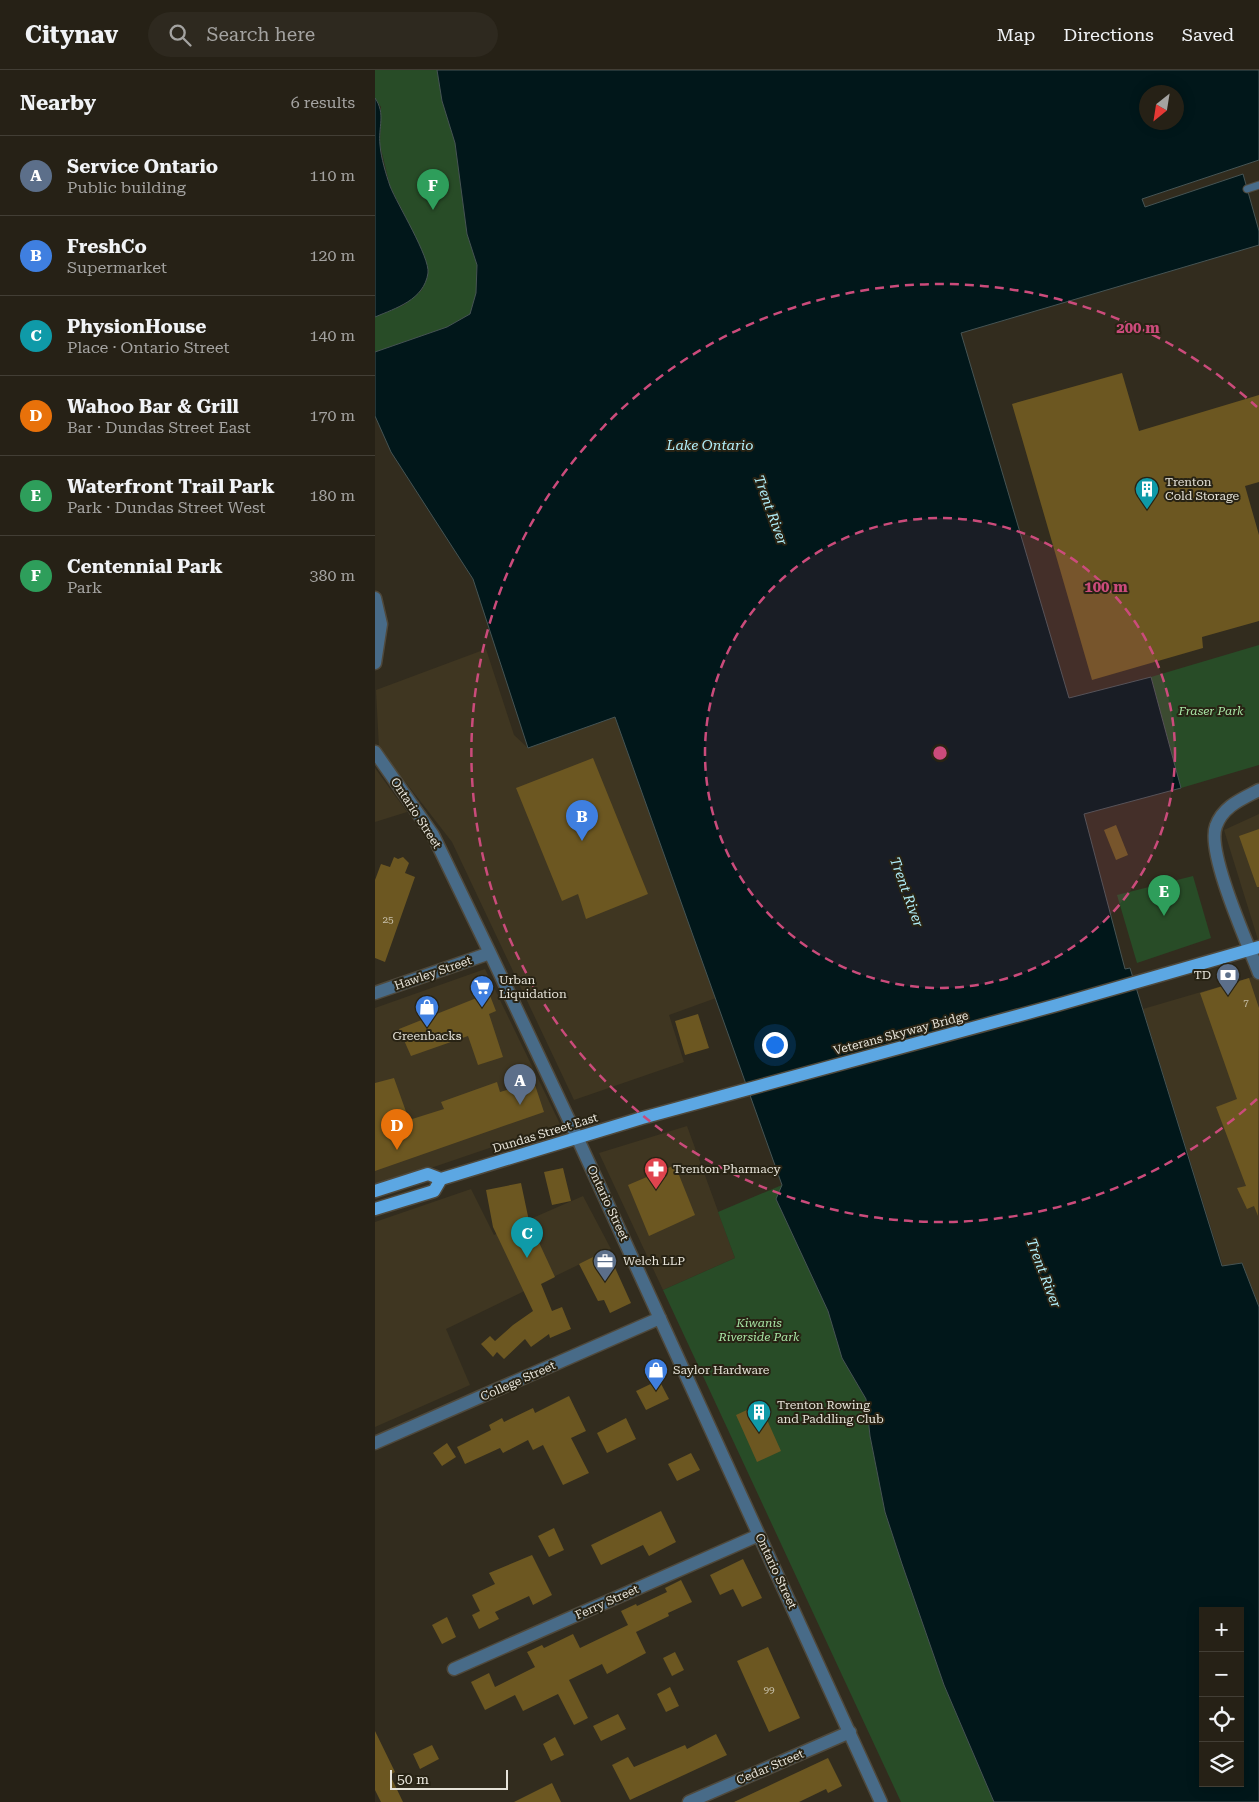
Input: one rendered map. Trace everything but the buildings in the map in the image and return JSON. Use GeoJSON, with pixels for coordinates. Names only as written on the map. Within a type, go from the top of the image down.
{"type":"FeatureCollection","features":[{"type":"Feature","properties":{"kind":"main road","name":"Veterans Skyway Bridge"},"geometry":{"type":"LineString","coordinates":[[657,1114],[1254,949]]}},
{"type":"Feature","properties":{"kind":"main road","name":"Dundas Street East"},"geometry":{"type":"LineString","coordinates":[[375,1190],[429,1174],[441,1179],[657,1114]]}},
{"type":"Feature","properties":{"kind":"main road","name":"Dundas Street East"},"geometry":{"type":"LineString","coordinates":[[375,1209],[434,1191],[441,1179]]}},
{"type":"Feature","properties":{"kind":"street"},"geometry":{"type":"LineString","coordinates":[[375,598],[381,624],[375,663]]}},
{"type":"Feature","properties":{"kind":"street","name":"Ontario Street"},"geometry":{"type":"LineString","coordinates":[[375,752],[433,835],[490,953],[577,1137],[881,1802]]}},
{"type":"Feature","properties":{"kind":"street"},"geometry":{"type":"LineString","coordinates":[[1259,790],[1230,804],[1215,826],[1215,856],[1254,949],[1259,973]]}},
{"type":"Feature","properties":{"kind":"street","name":"Hawley Street"},"geometry":{"type":"LineString","coordinates":[[375,993],[490,953]]}},
{"type":"Feature","properties":{"kind":"street","name":"College Street"},"geometry":{"type":"LineString","coordinates":[[375,1443],[660,1318]]}},
{"type":"Feature","properties":{"kind":"street","name":"Ferry Street"},"geometry":{"type":"LineString","coordinates":[[454,1669],[759,1535]]}},
{"type":"Feature","properties":{"kind":"street","name":"Cedar Street"},"geometry":{"type":"LineString","coordinates":[[689,1802],[850,1732]]}},
{"type":"Feature","properties":{"kind":"lane"},"geometry":{"type":"LineString","coordinates":[[1247,189],[1259,185]]}},
{"type":"Feature","properties":{"kind":"shaded area"},"geometry":{"type":"Polygon","coordinates":[[[486,649],[514,735],[528,748],[615,717],[716,998],[669,1015],[684,1062],[574,1100],[452,842],[379,748],[376,690],[486,649]]]}},
{"type":"Feature","properties":{"kind":"shaded area"},"geometry":{"type":"Polygon","coordinates":[[[375,768],[407,812],[375,822],[375,768]]]}},
{"type":"Feature","properties":{"kind":"shaded area"},"geometry":{"type":"Polygon","coordinates":[[[1259,814],[1259,943],[1224,830],[1259,814]]]}},
{"type":"Feature","properties":{"kind":"shaded area"},"geometry":{"type":"Polygon","coordinates":[[[485,969],[560,1124],[375,1187],[375,1008],[485,969]]]}},
{"type":"Feature","properties":{"kind":"shaded area"},"geometry":{"type":"Polygon","coordinates":[[[1259,975],[1259,1307],[1242,1263],[1223,1266],[1143,1009],[1259,975]]]}},
{"type":"Feature","properties":{"kind":"shaded area"},"geometry":{"type":"Polygon","coordinates":[[[687,1126],[735,1258],[663,1290],[599,1153],[687,1126]]]}},
{"type":"Feature","properties":{"kind":"shaded area"},"geometry":{"type":"Polygon","coordinates":[[[471,1189],[494,1235],[583,1196],[611,1249],[446,1329],[470,1385],[375,1427],[375,1222],[471,1189]]]}},
{"type":"Feature","properties":{"kind":"green space"},"geometry":{"type":"Polygon","coordinates":[[[375,70],[437,70],[442,101],[455,143],[467,234],[477,265],[476,293],[470,314],[447,327],[375,352],[375,317],[404,305],[422,290],[428,272],[417,240],[390,186],[380,145],[381,107],[375,98],[375,70]]]}},
{"type":"Feature","properties":{"kind":"green space","name":"Fraser Park"},"geometry":{"type":"Polygon","coordinates":[[[1259,645],[1259,765],[1181,788],[1151,677],[1259,645]]]}},
{"type":"Feature","properties":{"kind":"green space"},"geometry":{"type":"Polygon","coordinates":[[[1193,876],[1211,938],[1137,963],[1117,895],[1193,876]]]}},
{"type":"Feature","properties":{"kind":"green space","name":"Kiwanis Riverside Park"},"geometry":{"type":"Polygon","coordinates":[[[782,1185],[828,1311],[842,1358],[866,1399],[870,1436],[885,1512],[944,1685],[994,1802],[901,1802],[663,1290],[735,1258],[718,1212],[782,1185]]]}},
{"type":"Feature","properties":{"kind":"water","name":"Lake Ontario"},"geometry":{"type":"Polygon","coordinates":[[[437,70],[1259,70],[1259,160],[1142,199],[1145,207],[1243,174],[1259,231],[1259,245],[961,333],[1069,698],[1151,677],[1181,788],[1084,814],[1125,969],[1130,968],[1222,1266],[1242,1263],[1259,1307],[1259,1802],[994,1802],[944,1685],[885,1512],[870,1436],[866,1399],[842,1358],[828,1311],[776,1199],[782,1185],[615,717],[528,748],[473,579],[391,452],[375,416],[375,352],[447,327],[470,314],[476,293],[477,265],[467,234],[455,143],[442,101],[437,70]]]}},
{"type":"Feature","properties":{"kind":"water"},"geometry":{"type":"Polygon","coordinates":[[[375,98],[381,115],[380,145],[390,186],[424,255],[428,273],[421,290],[408,302],[375,317],[375,98]]]}},
{"type":"Feature","properties":{"kind":"place","name":"Centennial Park"},"geometry":{"type":"Point","coordinates":[433,210]}},
{"type":"Feature","properties":{"kind":"place","name":"Trenton Cold Storage"},"geometry":{"type":"Point","coordinates":[1147,510]}},
{"type":"Feature","properties":{"kind":"place","name":"FreshCo"},"geometry":{"type":"Point","coordinates":[582,841]}},
{"type":"Feature","properties":{"kind":"place","name":"Waterfront Trail Park"},"geometry":{"type":"Point","coordinates":[1164,916]}},
{"type":"Feature","properties":{"kind":"place","name":"TD"},"geometry":{"type":"Point","coordinates":[1228,996]}},
{"type":"Feature","properties":{"kind":"place","name":"Urban Liquidation"},"geometry":{"type":"Point","coordinates":[482,1008]}},
{"type":"Feature","properties":{"kind":"place","name":"Greenbacks"},"geometry":{"type":"Point","coordinates":[427,1028]}},
{"type":"Feature","properties":{"kind":"place","name":"Service Ontario"},"geometry":{"type":"Point","coordinates":[520,1105]}},
{"type":"Feature","properties":{"kind":"place","name":"Wahoo Bar & Grill"},"geometry":{"type":"Point","coordinates":[397,1150]}},
{"type":"Feature","properties":{"kind":"place","name":"Trenton Pharmacy"},"geometry":{"type":"Point","coordinates":[656,1190]}},
{"type":"Feature","properties":{"kind":"place","name":"PhysionHouse"},"geometry":{"type":"Point","coordinates":[527,1258]}},
{"type":"Feature","properties":{"kind":"place","name":"Welch LLP"},"geometry":{"type":"Point","coordinates":[605,1282]}},
{"type":"Feature","properties":{"kind":"place","name":"Saylor Hardware"},"geometry":{"type":"Point","coordinates":[656,1391]}},
{"type":"Feature","properties":{"kind":"place","name":"Trenton Rowing and Paddling Club"},"geometry":{"type":"Point","coordinates":[759,1433]}},
{"type":"Feature","properties":{"kind":"water label","name":"Trent River"},"geometry":{"type":"Point","coordinates":[771,510]}},
{"type":"Feature","properties":{"kind":"water label","name":"Trent River"},"geometry":{"type":"Point","coordinates":[907,892]}},
{"type":"Feature","properties":{"kind":"water label","name":"Trent River"},"geometry":{"type":"Point","coordinates":[1044,1273]}}]}
